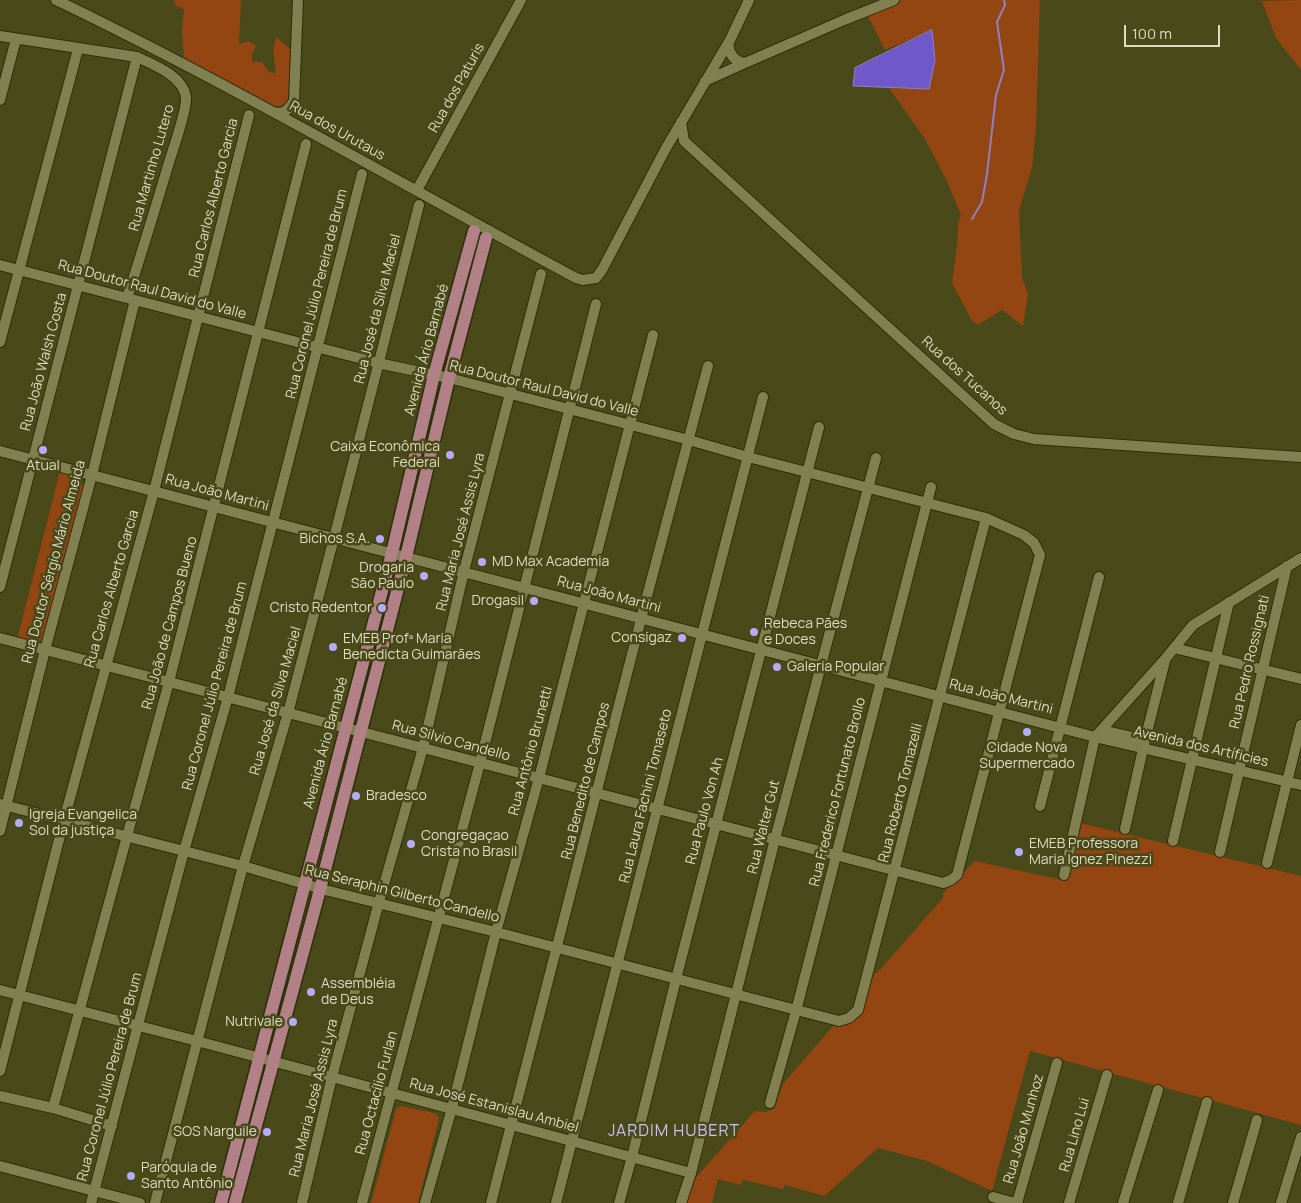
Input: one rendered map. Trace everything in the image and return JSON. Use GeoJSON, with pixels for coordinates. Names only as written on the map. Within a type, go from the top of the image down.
{"type":"FeatureCollection","features":[{"type":"Feature","properties":{"kind":"main road","name":"Avenida Ário Barnabé"},"geometry":{"type":"LineString","coordinates":[[221,1203],[392,553],[434,375],[474,231]]}},
{"type":"Feature","properties":{"kind":"main road","name":"Avenida Ário Barnabé"},"geometry":{"type":"LineString","coordinates":[[234,1203],[320,888],[486,238]]}},
{"type":"Feature","properties":{"kind":"main road"},"geometry":{"type":"LineString","coordinates":[[466,262],[474,259],[478,262],[479,266]]}},
{"type":"Feature","properties":{"kind":"street"},"geometry":{"type":"LineString","coordinates":[[298,0],[294,101],[297,123],[305,130]]}},
{"type":"Feature","properties":{"kind":"street","name":"Rua dos Paturis"},"geometry":{"type":"LineString","coordinates":[[417,190],[520,0]]}},
{"type":"Feature","properties":{"kind":"street"},"geometry":{"type":"LineString","coordinates":[[666,148],[730,40],[749,0]]}},
{"type":"Feature","properties":{"kind":"street"},"geometry":{"type":"LineString","coordinates":[[705,81],[894,0]]}},
{"type":"Feature","properties":{"kind":"street","name":"Rua dos Urutaus"},"geometry":{"type":"LineString","coordinates":[[61,1],[272,111],[483,228],[583,280],[596,278],[602,270],[666,148]]}},
{"type":"Feature","properties":{"kind":"street","name":"Rua Martinho Lutero"},"geometry":{"type":"LineString","coordinates":[[0,36],[137,57],[172,76],[182,87],[186,97],[178,134],[131,299]]}},
{"type":"Feature","properties":{"kind":"street"},"geometry":{"type":"LineString","coordinates":[[0,100],[16,39]]}},
{"type":"Feature","properties":{"kind":"street"},"geometry":{"type":"LineString","coordinates":[[730,40],[728,45],[731,55],[740,63],[745,63]]}},
{"type":"Feature","properties":{"kind":"street"},"geometry":{"type":"LineString","coordinates":[[0,342],[78,49]]}},
{"type":"Feature","properties":{"kind":"street","name":"Rua João Walsh Costa"},"geometry":{"type":"LineString","coordinates":[[0,587],[137,57]]}},
{"type":"Feature","properties":{"kind":"street"},"geometry":{"type":"LineString","coordinates":[[272,111],[279,114],[284,112],[294,101]]}},
{"type":"Feature","properties":{"kind":"street","name":"Rua Carlos Alberto Garcia"},"geometry":{"type":"LineString","coordinates":[[0,1071],[64,820],[154,491],[250,115]]}},
{"type":"Feature","properties":{"kind":"street"},"geometry":{"type":"LineString","coordinates":[[666,148],[684,141],[681,122]]}},
{"type":"Feature","properties":{"kind":"street","name":"Rua dos Tucanos"},"geometry":{"type":"LineString","coordinates":[[684,141],[994,424],[1014,434],[1034,439],[1301,457]]}},
{"type":"Feature","properties":{"kind":"street","name":"Rua João de Campos Bueno"},"geometry":{"type":"LineString","coordinates":[[52,1108],[169,682],[306,144]]}},
{"type":"Feature","properties":{"kind":"street","name":"Rua Coronel Júlio Pereira de Brum"},"geometry":{"type":"LineString","coordinates":[[91,1203],[184,851],[228,697],[362,174]]}},
{"type":"Feature","properties":{"kind":"street","name":"Rua José da Silva Maciel"},"geometry":{"type":"LineString","coordinates":[[155,1203],[243,866],[288,713],[419,205]]}},
{"type":"Feature","properties":{"kind":"street","name":"Rua Doutor Raul David do Valle"},"geometry":{"type":"LineString","coordinates":[[0,265],[378,363],[449,378],[926,504],[986,518],[1024,534],[1034,543],[1040,555]]}},
{"type":"Feature","properties":{"kind":"street","name":"Rua Maria José Assis Lyra"},"geometry":{"type":"LineString","coordinates":[[302,1203],[332,1077],[378,902],[423,748],[464,571],[541,274]]}},
{"type":"Feature","properties":{"kind":"street","name":"Rua Doutor Sérgio Mário Almeida"},"geometry":{"type":"LineString","coordinates":[[0,831],[3,805],[92,475],[131,299]]}},
{"type":"Feature","properties":{"kind":"street","name":"Rua Octacílio Furlan"},"geometry":{"type":"LineString","coordinates":[[362,1203],[480,763],[596,304]]}},
{"type":"Feature","properties":{"kind":"street","name":"Rua Antônio Brunetti"},"geometry":{"type":"LineString","coordinates":[[425,1203],[452,1108],[496,932],[539,778],[653,335]]}},
{"type":"Feature","properties":{"kind":"street","name":"Rua Benedito de Campos"},"geometry":{"type":"LineString","coordinates":[[491,1203],[708,366]]}},
{"type":"Feature","properties":{"kind":"street","name":"Rua Laura Fachini Tomaseto"},"geometry":{"type":"LineString","coordinates":[[556,1203],[763,397]]}},
{"type":"Feature","properties":{"kind":"street","name":"Rua Paulo Von Ah"},"geometry":{"type":"LineString","coordinates":[[618,1203],[632,1157],[676,979],[819,427]]}},
{"type":"Feature","properties":{"kind":"street","name":"Rua João Martini"},"geometry":{"type":"LineString","coordinates":[[0,451],[999,712],[1060,727],[1098,733],[1144,744]]}},
{"type":"Feature","properties":{"kind":"street","name":"Rua Walter Gut"},"geometry":{"type":"LineString","coordinates":[[681,1203],[691,1173],[820,665],[876,458]]}},
{"type":"Feature","properties":{"kind":"street","name":"Rua Frederico Fortunato Brollo"},"geometry":{"type":"LineString","coordinates":[[770,1103],[796,1011],[931,487]]}},
{"type":"Feature","properties":{"kind":"street","name":"Rua Roberto Tomazelli"},"geometry":{"type":"LineString","coordinates":[[796,1011],[839,1021],[849,1018],[858,1010],[986,518]]}},
{"type":"Feature","properties":{"kind":"street","name":"Rua Silvio Candello"},"geometry":{"type":"LineString","coordinates":[[0,638],[943,883],[957,875],[1040,555]]}},
{"type":"Feature","properties":{"kind":"street"},"geometry":{"type":"LineString","coordinates":[[1064,875],[1098,733],[1166,658],[1193,625],[1301,558]]}},
{"type":"Feature","properties":{"kind":"street","name":"Rua Pedro Rossignati"},"geometry":{"type":"LineString","coordinates":[[1220,852],[1287,566]]}},
{"type":"Feature","properties":{"kind":"street"},"geometry":{"type":"LineString","coordinates":[[1040,806],[1099,577]]}},
{"type":"Feature","properties":{"kind":"street"},"geometry":{"type":"LineString","coordinates":[[1173,841],[1230,602]]}},
{"type":"Feature","properties":{"kind":"street"},"geometry":{"type":"LineString","coordinates":[[1174,648],[1301,679]]}},
{"type":"Feature","properties":{"kind":"street"},"geometry":{"type":"LineString","coordinates":[[1126,829],[1144,744],[1166,658]]}},
{"type":"Feature","properties":{"kind":"street"},"geometry":{"type":"LineString","coordinates":[[1267,863],[1300,730]]}},
{"type":"Feature","properties":{"kind":"street","name":"Avenida dos Artíficies"},"geometry":{"type":"LineString","coordinates":[[1144,744],[1192,759],[1301,785]]}},
{"type":"Feature","properties":{"kind":"street","name":"Rua Seraphin Gilberto Candello"},"geometry":{"type":"LineString","coordinates":[[3,805],[796,1011]]}},
{"type":"Feature","properties":{"kind":"street","name":"Rua José Estanislau Ambiel"},"geometry":{"type":"LineString","coordinates":[[0,990],[452,1108],[691,1173]]}},
{"type":"Feature","properties":{"kind":"street","name":"Rua João Munhoz"},"geometry":{"type":"LineString","coordinates":[[1016,1203],[1057,1063]]}},
{"type":"Feature","properties":{"kind":"street","name":"Rua Lino Lui"},"geometry":{"type":"LineString","coordinates":[[1069,1203],[1107,1075]]}},
{"type":"Feature","properties":{"kind":"street"},"geometry":{"type":"LineString","coordinates":[[1123,1203],[1158,1090]]}},
{"type":"Feature","properties":{"kind":"street"},"geometry":{"type":"LineString","coordinates":[[0,1096],[52,1108],[112,1126]]}},
{"type":"Feature","properties":{"kind":"street"},"geometry":{"type":"LineString","coordinates":[[1178,1203],[1207,1102]]}},
{"type":"Feature","properties":{"kind":"street"},"geometry":{"type":"LineString","coordinates":[[1233,1203],[1257,1120]]}},
{"type":"Feature","properties":{"kind":"street"},"geometry":{"type":"LineString","coordinates":[[1281,1203],[1301,1137]]}},
{"type":"Feature","properties":{"kind":"street"},"geometry":{"type":"LineString","coordinates":[[0,1166],[140,1203]]}},
{"type":"Feature","properties":{"kind":"street"},"geometry":{"type":"LineString","coordinates":[[992,1197],[1016,1203]]}},
{"type":"Feature","properties":{"kind":"shaded area"},"geometry":{"type":"Polygon","coordinates":[[[174,0],[241,0],[239,44],[249,41],[256,46],[252,54],[252,62],[262,62],[269,72],[276,73],[273,50],[276,37],[290,49],[291,89],[289,103],[273,108],[184,59],[182,30],[184,9],[176,6],[174,0]]]}},
{"type":"Feature","properties":{"kind":"shaded area"},"geometry":{"type":"Polygon","coordinates":[[[900,0],[1040,0],[1036,128],[1032,168],[1019,210],[1022,278],[1028,294],[1023,326],[1002,310],[978,325],[972,321],[952,283],[958,224],[961,215],[946,179],[925,139],[889,88],[929,89],[932,30],[885,50],[867,14],[900,0]]]}},
{"type":"Feature","properties":{"kind":"shaded area"},"geometry":{"type":"Polygon","coordinates":[[[1301,0],[1301,70],[1276,38],[1262,1],[1301,0]]]}},
{"type":"Feature","properties":{"kind":"shaded area"},"geometry":{"type":"Polygon","coordinates":[[[932,30],[935,60],[929,89],[853,86],[855,68],[932,30]]]}},
{"type":"Feature","properties":{"kind":"shaded area"},"geometry":{"type":"Polygon","coordinates":[[[60,471],[79,478],[83,485],[83,490],[44,639],[36,644],[17,640],[60,471]]]}},
{"type":"Feature","properties":{"kind":"shaded area"},"geometry":{"type":"Polygon","coordinates":[[[1080,823],[1301,876],[1301,1125],[1030,1051],[992,1191],[927,1161],[878,1148],[824,1196],[785,1185],[783,1189],[743,1180],[741,1185],[718,1179],[712,1203],[686,1203],[691,1183],[755,1111],[766,1112],[774,1109],[783,1084],[833,1026],[843,1025],[857,1015],[866,1000],[874,973],[877,973],[943,898],[943,893],[975,861],[1067,881],[1080,823]]]}},
{"type":"Feature","properties":{"kind":"shaded area"},"geometry":{"type":"Polygon","coordinates":[[[401,1106],[434,1113],[438,1115],[439,1119],[418,1203],[371,1203],[396,1109],[401,1106]]]}},
{"type":"Feature","properties":{"kind":"waterway"},"geometry":{"type":"LineString","coordinates":[[972,219],[982,202],[996,95],[1004,70],[997,22],[1005,5],[1004,0]]}},
{"type":"Feature","properties":{"kind":"place","name":"Atual"},"geometry":{"type":"Point","coordinates":[43,450]}},
{"type":"Feature","properties":{"kind":"place","name":"Caixa Econômica Federal"},"geometry":{"type":"Point","coordinates":[450,455]}},
{"type":"Feature","properties":{"kind":"place","name":"Bichos S.A."},"geometry":{"type":"Point","coordinates":[380,539]}},
{"type":"Feature","properties":{"kind":"place","name":"MD Max Academia"},"geometry":{"type":"Point","coordinates":[482,562]}},
{"type":"Feature","properties":{"kind":"place","name":"Drogaria São Paulo"},"geometry":{"type":"Point","coordinates":[424,576]}},
{"type":"Feature","properties":{"kind":"place","name":"Drogasil"},"geometry":{"type":"Point","coordinates":[534,601]}},
{"type":"Feature","properties":{"kind":"place","name":"Cristo Redentor"},"geometry":{"type":"Point","coordinates":[382,608]}},
{"type":"Feature","properties":{"kind":"place","name":"Rebeca Pães e Doces"},"geometry":{"type":"Point","coordinates":[754,632]}},
{"type":"Feature","properties":{"kind":"place","name":"Consigaz"},"geometry":{"type":"Point","coordinates":[682,638]}},
{"type":"Feature","properties":{"kind":"place","name":"EMEB Profª Maria Benedicta Guimarães"},"geometry":{"type":"Point","coordinates":[333,647]}},
{"type":"Feature","properties":{"kind":"place","name":"Galeria Popular"},"geometry":{"type":"Point","coordinates":[777,667]}},
{"type":"Feature","properties":{"kind":"place","name":"Cidade Nova Supermercado"},"geometry":{"type":"Point","coordinates":[1027,732]}},
{"type":"Feature","properties":{"kind":"place","name":"Bradesco"},"geometry":{"type":"Point","coordinates":[356,796]}},
{"type":"Feature","properties":{"kind":"place","name":"Igreja Evangelica Sol da justiça"},"geometry":{"type":"Point","coordinates":[19,823]}},
{"type":"Feature","properties":{"kind":"place","name":"Congregaçao Crista no Brasil"},"geometry":{"type":"Point","coordinates":[411,844]}},
{"type":"Feature","properties":{"kind":"place","name":"EMEB Professora Maria Ignez Pinezzi"},"geometry":{"type":"Point","coordinates":[1019,852]}},
{"type":"Feature","properties":{"kind":"place","name":"Assembléia de Deus"},"geometry":{"type":"Point","coordinates":[311,992]}},
{"type":"Feature","properties":{"kind":"place","name":"Nutrivale"},"geometry":{"type":"Point","coordinates":[293,1022]}},
{"type":"Feature","properties":{"kind":"place","name":"SOS Narguile"},"geometry":{"type":"Point","coordinates":[267,1132]}},
{"type":"Feature","properties":{"kind":"place","name":"Paróquia de Santo Antônio"},"geometry":{"type":"Point","coordinates":[131,1176]}},
{"type":"Feature","properties":{"kind":"district","name":"JARDIM HUBERT"},"geometry":{"type":"Point","coordinates":[674,1132]}}]}
